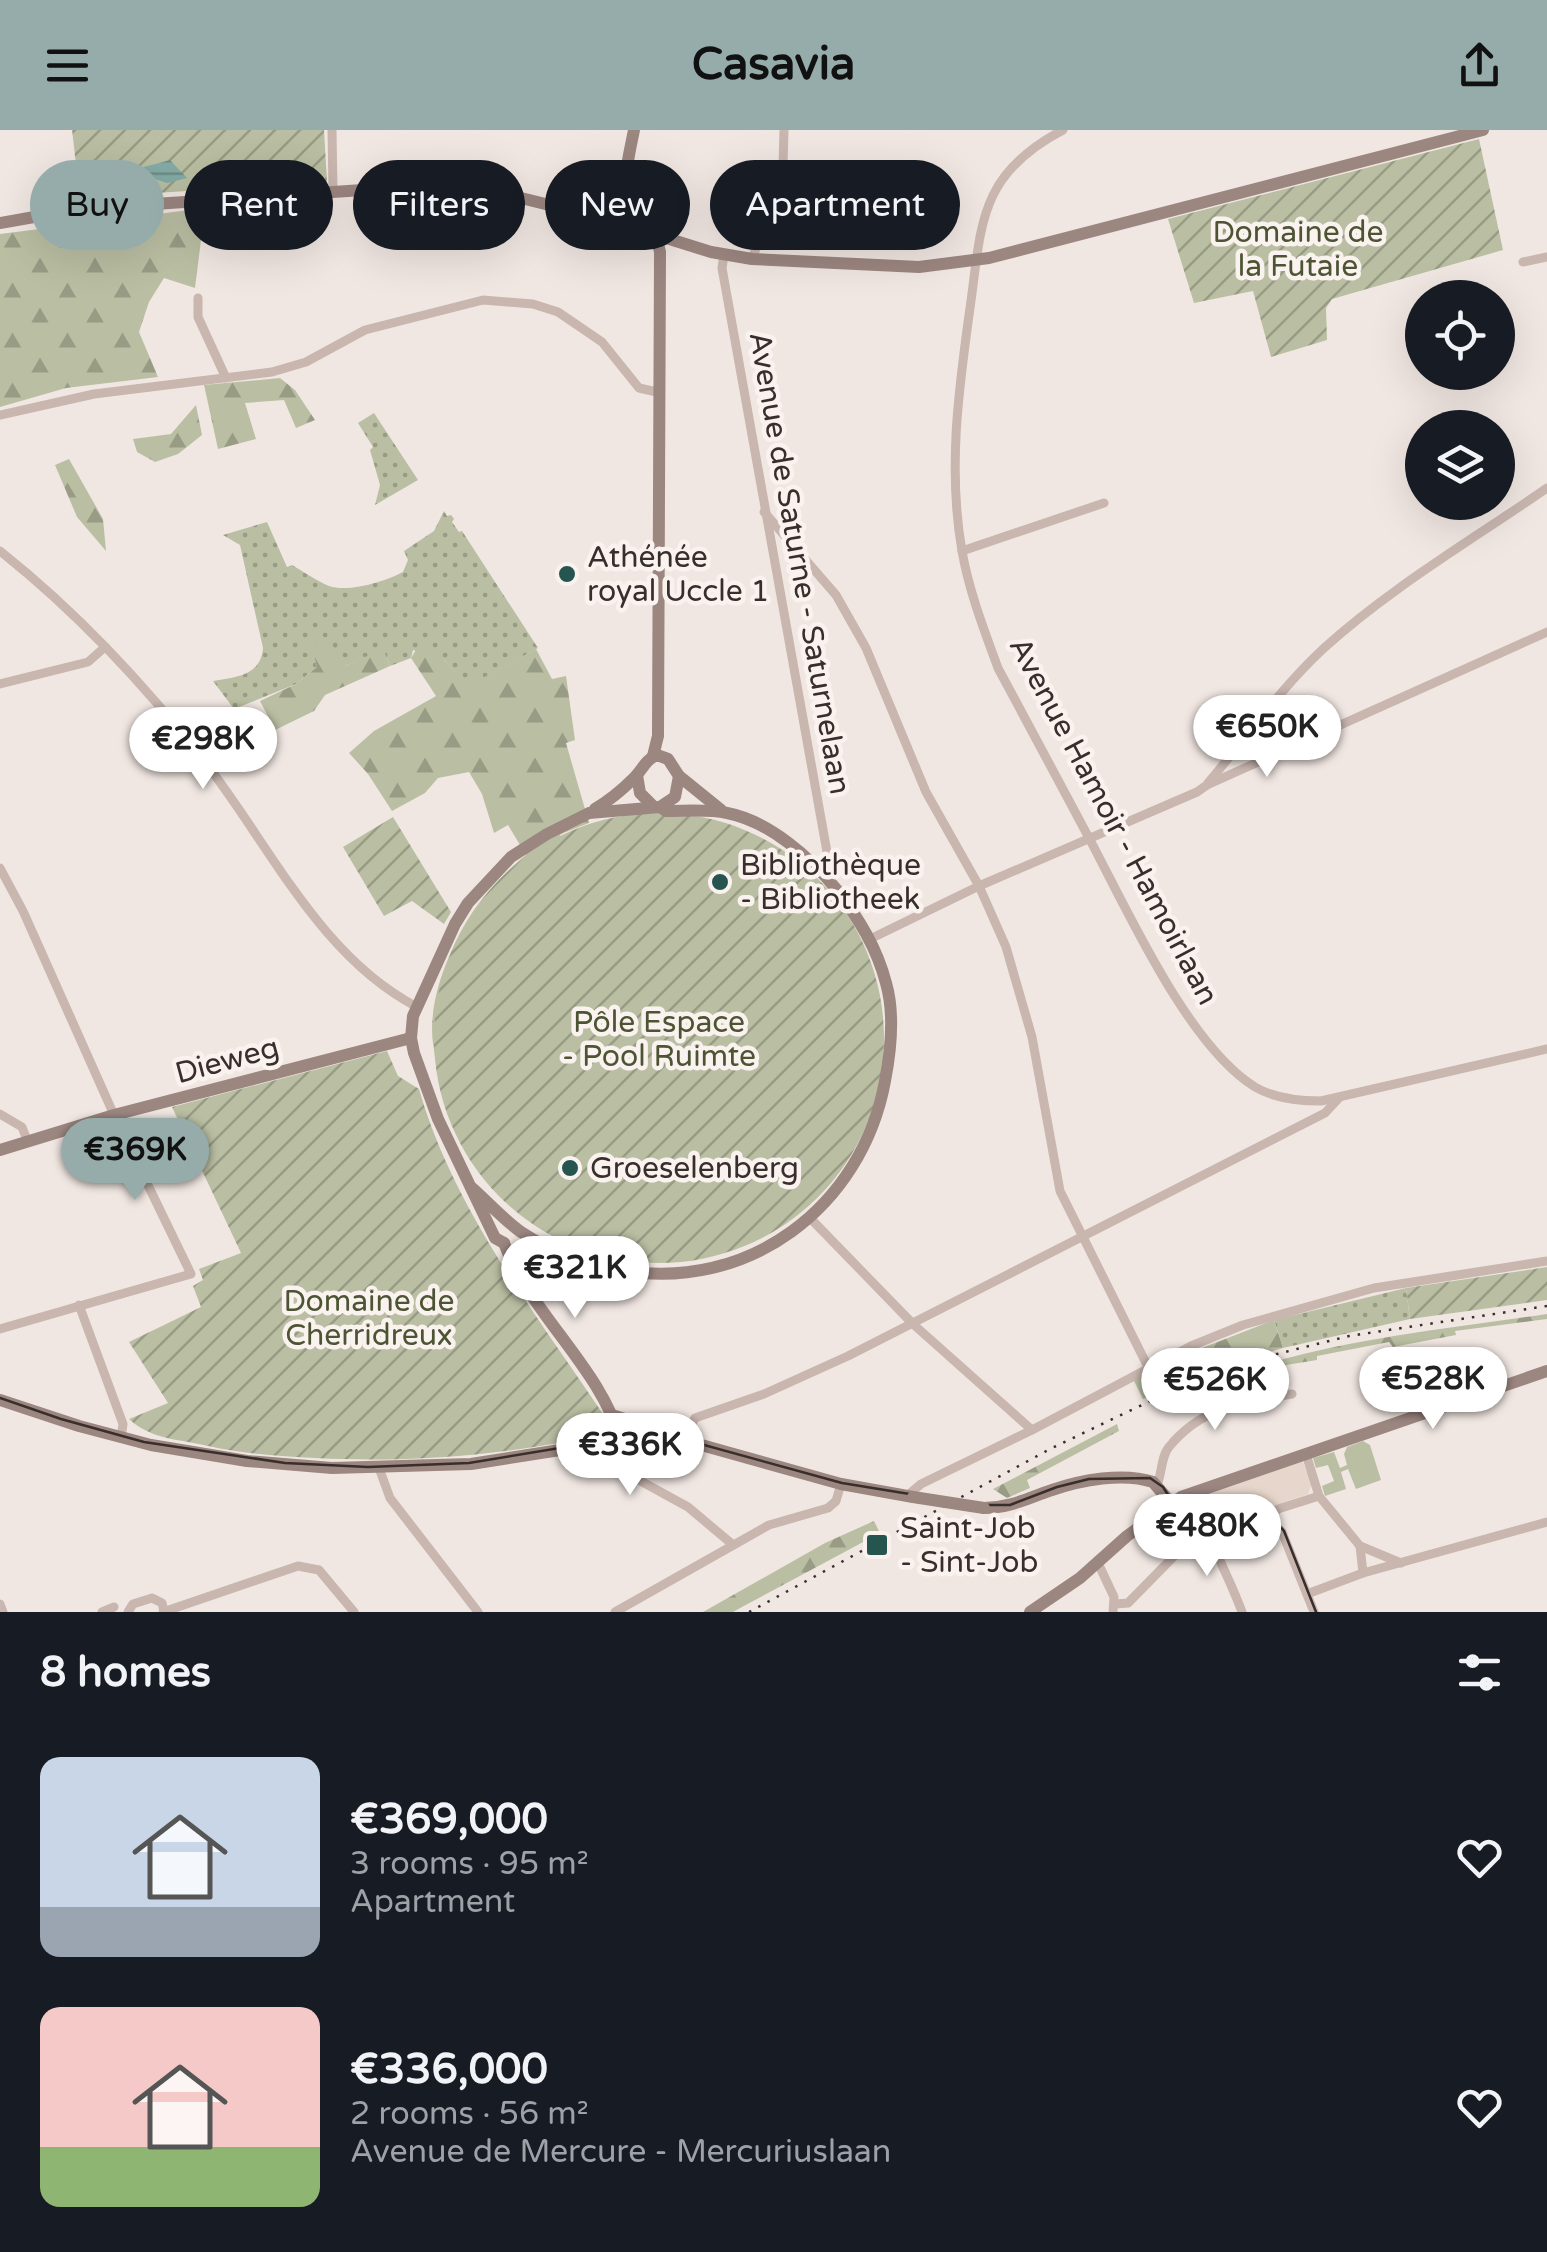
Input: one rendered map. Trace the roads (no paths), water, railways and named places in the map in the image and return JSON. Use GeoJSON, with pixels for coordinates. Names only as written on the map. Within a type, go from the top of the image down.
{"type":"FeatureCollection","features":[{"type":"Feature","properties":{"kind":"street"},"geometry":{"type":"LineString","coordinates":[[332,130],[332,160]]}},
{"type":"Feature","properties":{"kind":"street"},"geometry":{"type":"LineString","coordinates":[[629,160],[634,130]]}},
{"type":"Feature","properties":{"kind":"street"},"geometry":{"type":"LineString","coordinates":[[752,259],[783,165],[784,130]]}},
{"type":"Feature","properties":{"kind":"street","name":"Avenue Hamoir - Hamoirlaan"},"geometry":{"type":"LineString","coordinates":[[1063,130],[1026,153],[998,184],[984,211],[955,417],[956,505],[962,551],[998,668],[1168,986],[1233,1070],[1258,1088],[1285,1098],[1321,1102],[1547,1050]]}},
{"type":"Feature","properties":{"kind":"street"},"geometry":{"type":"LineString","coordinates":[[690,246],[752,259],[939,266],[976,260],[1483,130]]}},
{"type":"Feature","properties":{"kind":"street"},"geometry":{"type":"LineString","coordinates":[[333,190],[393,188],[517,197],[545,205]]}},
{"type":"Feature","properties":{"kind":"street"},"geometry":{"type":"LineString","coordinates":[[0,223],[79,209],[184,201]]}},
{"type":"Feature","properties":{"kind":"street"},"geometry":{"type":"LineString","coordinates":[[471,1187],[516,1229],[590,1263],[658,1275],[693,1272],[746,1257],[787,1236],[810,1218],[858,1161],[883,1095],[888,1066],[888,986],[870,939],[828,879],[797,850],[770,832],[724,812],[659,756],[660,250]]}},
{"type":"Feature","properties":{"kind":"street","name":"Avenue de Saturne - Saturnelaan"},"geometry":{"type":"LineString","coordinates":[[724,256],[722,268],[829,863],[828,879]]}},
{"type":"Feature","properties":{"kind":"street"},"geometry":{"type":"LineString","coordinates":[[1523,262],[1547,257]]}},
{"type":"Feature","properties":{"kind":"street"},"geometry":{"type":"LineString","coordinates":[[198,298],[198,318],[226,378]]}},
{"type":"Feature","properties":{"kind":"street"},"geometry":{"type":"LineString","coordinates":[[0,415],[94,394],[272,372],[306,362],[382,324],[483,300],[508,300],[558,312],[582,326],[613,354],[639,388],[657,392]]}},
{"type":"Feature","properties":{"kind":"street"},"geometry":{"type":"LineString","coordinates":[[870,939],[980,886],[1198,792],[1234,763],[1265,713],[1326,646],[1547,488]]}},
{"type":"Feature","properties":{"kind":"street"},"geometry":{"type":"LineString","coordinates":[[962,551],[1104,503]]}},
{"type":"Feature","properties":{"kind":"street"},"geometry":{"type":"LineString","coordinates":[[764,512],[836,595],[866,648],[926,792],[980,886],[1011,965],[1032,1038],[1060,1191],[1148,1367]]}},
{"type":"Feature","properties":{"kind":"street"},"geometry":{"type":"LineString","coordinates":[[0,551],[75,616],[156,702],[209,768],[308,909],[392,994],[417,1007]]}},
{"type":"Feature","properties":{"kind":"street"},"geometry":{"type":"LineString","coordinates":[[1207,785],[1234,763],[1286,751],[1547,632]]}},
{"type":"Feature","properties":{"kind":"street"},"geometry":{"type":"LineString","coordinates":[[0,684],[88,662],[105,647]]}},
{"type":"Feature","properties":{"kind":"street"},"geometry":{"type":"LineString","coordinates":[[1265,713],[1286,751]]}},
{"type":"Feature","properties":{"kind":"street"},"geometry":{"type":"LineString","coordinates":[[659,756],[611,800],[526,846],[468,903],[417,1007],[410,1038],[438,1119],[493,1231],[614,1416],[637,1480],[696,1513],[732,1544]]}},
{"type":"Feature","properties":{"kind":"street"},"geometry":{"type":"LineString","coordinates":[[638,775],[640,793],[666,811],[724,812]]}},
{"type":"Feature","properties":{"kind":"street"},"geometry":{"type":"LineString","coordinates":[[589,813],[657,807],[675,797],[679,776]]}},
{"type":"Feature","properties":{"kind":"street"},"geometry":{"type":"LineString","coordinates":[[0,868],[191,1274],[0,1329]]}},
{"type":"Feature","properties":{"kind":"street","name":"Dieweg"},"geometry":{"type":"LineString","coordinates":[[0,1150],[410,1038]]}},
{"type":"Feature","properties":{"kind":"street"},"geometry":{"type":"LineString","coordinates":[[683,1438],[695,1418],[764,1394],[913,1324],[1326,1113],[1338,1099]]}},
{"type":"Feature","properties":{"kind":"street"},"geometry":{"type":"LineString","coordinates":[[0,1114],[22,1127],[27,1140]]}},
{"type":"Feature","properties":{"kind":"street"},"geometry":{"type":"LineString","coordinates":[[810,1218],[913,1324],[1032,1430]]}},
{"type":"Feature","properties":{"kind":"street"},"geometry":{"type":"LineString","coordinates":[[493,1231],[496,1223],[505,1219]]}},
{"type":"Feature","properties":{"kind":"street"},"geometry":{"type":"LineString","coordinates":[[504,1243],[513,1240],[516,1229]]}},
{"type":"Feature","properties":{"kind":"street"},"geometry":{"type":"LineString","coordinates":[[910,1496],[920,1484],[1217,1335],[1318,1302],[1392,1285],[1547,1261]]}},
{"type":"Feature","properties":{"kind":"street"},"geometry":{"type":"LineString","coordinates":[[79,1305],[124,1424],[121,1438]]}},
{"type":"Feature","properties":{"kind":"street"},"geometry":{"type":"LineString","coordinates":[[1030,1612],[1098,1563],[1170,1502],[1547,1370]]}},
{"type":"Feature","properties":{"kind":"street"},"geometry":{"type":"LineString","coordinates":[[1157,1485],[1168,1448],[1210,1412],[1292,1394]]}},
{"type":"Feature","properties":{"kind":"street"},"geometry":{"type":"LineString","coordinates":[[0,1400],[121,1438],[247,1461],[386,1468],[513,1459],[662,1434],[841,1484],[984,1508],[1010,1506],[1056,1488],[1089,1481],[1138,1479],[1157,1485],[1190,1529],[1209,1532],[1253,1517],[1268,1518],[1282,1532],[1314,1612]]}},
{"type":"Feature","properties":{"kind":"street"},"geometry":{"type":"LineString","coordinates":[[614,1416],[638,1423],[645,1434]]}},
{"type":"Feature","properties":{"kind":"street"},"geometry":{"type":"LineString","coordinates":[[1306,1454],[1319,1496],[1360,1546],[1401,1564]]}},
{"type":"Feature","properties":{"kind":"street"},"geometry":{"type":"LineString","coordinates":[[386,1468],[390,1498],[478,1612]]}},
{"type":"Feature","properties":{"kind":"street"},"geometry":{"type":"LineString","coordinates":[[615,1612],[769,1525],[828,1508],[836,1501],[841,1484]]}},
{"type":"Feature","properties":{"kind":"street"},"geometry":{"type":"LineString","coordinates":[[1268,1518],[1278,1509],[1319,1496]]}},
{"type":"Feature","properties":{"kind":"street"},"geometry":{"type":"LineString","coordinates":[[1308,1594],[1363,1574],[1547,1522]]}},
{"type":"Feature","properties":{"kind":"street"},"geometry":{"type":"LineString","coordinates":[[1209,1532],[1242,1612]]}},
{"type":"Feature","properties":{"kind":"street"},"geometry":{"type":"LineString","coordinates":[[1098,1563],[1115,1608],[1128,1603],[1187,1543]]}},
{"type":"Feature","properties":{"kind":"street"},"geometry":{"type":"LineString","coordinates":[[1360,1546],[1363,1574]]}},
{"type":"Feature","properties":{"kind":"street"},"geometry":{"type":"LineString","coordinates":[[128,1612],[133,1604],[152,1598],[160,1601],[164,1611],[298,1566],[320,1570],[354,1612]]}},
{"type":"Feature","properties":{"kind":"street"},"geometry":{"type":"LineString","coordinates":[[0,1604],[3,1612]]}},
{"type":"Feature","properties":{"kind":"street"},"geometry":{"type":"LineString","coordinates":[[102,1612],[114,1607]]}},
{"type":"Feature","properties":{"kind":"water"},"geometry":{"type":"Polygon","coordinates":[[[170,160],[184,179],[167,183],[164,162],[170,160]]]}},
{"type":"Feature","properties":{"kind":"tram line"},"geometry":{"type":"LineString","coordinates":[[0,1398],[144,1442],[285,1463],[368,1467],[469,1463],[657,1432],[842,1483],[977,1505],[1010,1505],[1089,1479],[1150,1478],[1163,1487],[1184,1520],[1195,1529],[1209,1530],[1259,1515],[1274,1519],[1284,1531],[1316,1612]]}},
{"type":"Feature","properties":{"kind":"railway"},"geometry":{"type":"LineString","coordinates":[[749,1612],[1050,1449],[1194,1380],[1245,1362],[1349,1336],[1547,1306]]}},
{"type":"Feature","properties":{"kind":"place","name":"Athénée royal Uccle 1"},"geometry":{"type":"Point","coordinates":[567,574]}},
{"type":"Feature","properties":{"kind":"place","name":"Bibliothèque - Bibliotheek"},"geometry":{"type":"Point","coordinates":[720,882]}},
{"type":"Feature","properties":{"kind":"place","name":"Groeselenberg"},"geometry":{"type":"Point","coordinates":[570,1168]}},
{"type":"Feature","properties":{"kind":"place","name":"Saint-Job - Sint-Job"},"geometry":{"type":"Point","coordinates":[877,1545]}},
{"type":"Feature","properties":{"kind":"park label","name":"Domaine de la Futaie"},"geometry":{"type":"Point","coordinates":[1298,249]}},
{"type":"Feature","properties":{"kind":"park label","name":"Pôle Espace - Pool Ruimte"},"geometry":{"type":"Point","coordinates":[659,1039]}},
{"type":"Feature","properties":{"kind":"park label","name":"Domaine de Cherridreux"},"geometry":{"type":"Point","coordinates":[369,1318]}}]}
